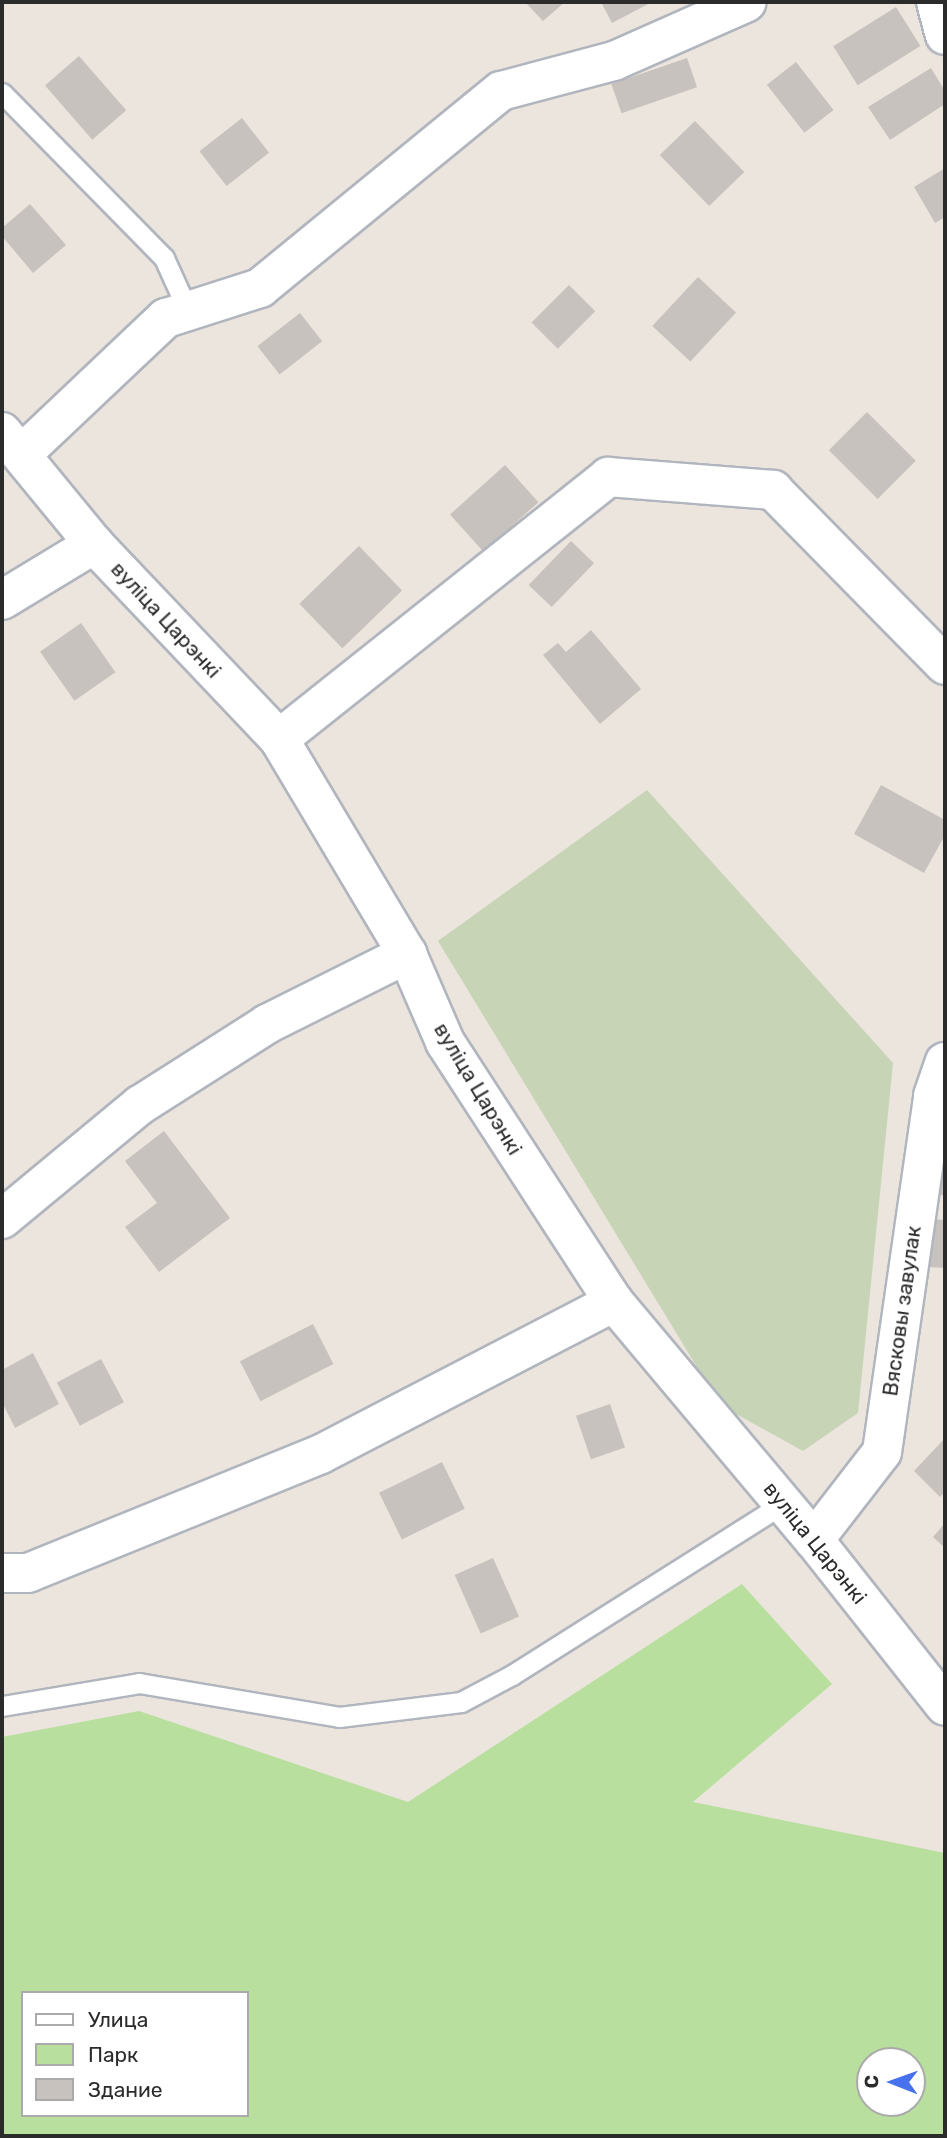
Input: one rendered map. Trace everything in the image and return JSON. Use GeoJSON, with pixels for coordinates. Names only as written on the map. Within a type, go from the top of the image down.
{"type":"FeatureCollection","features":[{"type":"Feature","properties":{"kind":"street"},"geometry":{"type":"LineString","coordinates":[[13,442],[166,318],[260,288],[501,91],[614,61],[747,2]]}},
{"type":"Feature","properties":{"kind":"street"},"geometry":{"type":"LineString","coordinates":[[936,2],[945,35]]}},
{"type":"Feature","properties":{"kind":"street","name":"вуліца Царэнкі"},"geometry":{"type":"LineString","coordinates":[[13,442],[94,544],[279,739],[407,954],[445,1042],[614,1303],[784,1503],[945,1706]]}},
{"type":"Feature","properties":{"kind":"street"},"geometry":{"type":"LineString","coordinates":[[279,739],[608,477],[773,491],[945,665]]}},
{"type":"Feature","properties":{"kind":"street"},"geometry":{"type":"LineString","coordinates":[[2,600],[94,544]]}},
{"type":"Feature","properties":{"kind":"street"},"geometry":{"type":"LineString","coordinates":[[2,1219],[141,1105],[267,1024],[407,954]]}},
{"type":"Feature","properties":{"kind":"street","name":"Вясковы завулак"},"geometry":{"type":"LineString","coordinates":[[814,1540],[881,1452],[933,1096],[945,1062]]}},
{"type":"Feature","properties":{"kind":"street"},"geometry":{"type":"LineString","coordinates":[[2,1573],[28,1573],[321,1454],[614,1303]]}},
{"type":"Feature","properties":{"kind":"lane"},"geometry":{"type":"LineString","coordinates":[[2,93],[164,258],[188,311]]}},
{"type":"Feature","properties":{"kind":"lane"},"geometry":{"type":"LineString","coordinates":[[2,1706],[139,1683],[339,1717],[461,1702],[512,1675],[784,1503]]}},
{"type":"Feature","properties":{"kind":"green space"},"geometry":{"type":"Polygon","coordinates":[[[647,790],[893,1063],[858,1413],[803,1451],[720,1405],[438,941],[647,790]]]}},
{"type":"Feature","properties":{"kind":"green space"},"geometry":{"type":"Polygon","coordinates":[[[742,1584],[832,1684],[693,1802],[945,1853],[945,2136],[2,2136],[2,1737],[139,1711],[408,1802],[742,1584]]]}},
{"type":"Feature","properties":{"kind":"building"},"geometry":{"type":"Polygon","coordinates":[[[525,2],[565,2],[543,21],[525,2]]]}},
{"type":"Feature","properties":{"kind":"building"},"geometry":{"type":"Polygon","coordinates":[[[601,2],[652,2],[612,23],[601,2]]]}},
{"type":"Feature","properties":{"kind":"building"},"geometry":{"type":"Polygon","coordinates":[[[896,7],[920,46],[858,85],[833,46],[896,7]]]}},
{"type":"Feature","properties":{"kind":"building"},"geometry":{"type":"Polygon","coordinates":[[[79,56],[126,110],[92,140],[45,86],[79,56]]]}},
{"type":"Feature","properties":{"kind":"building"},"geometry":{"type":"Polygon","coordinates":[[[687,58],[697,87],[621,113],[611,84],[687,58]]]}},
{"type":"Feature","properties":{"kind":"building"},"geometry":{"type":"Polygon","coordinates":[[[796,62],[834,110],[804,133],[767,85],[796,62]]]}},
{"type":"Feature","properties":{"kind":"building"},"geometry":{"type":"Polygon","coordinates":[[[931,68],[945,91],[945,104],[890,140],[868,107],[931,68]]]}},
{"type":"Feature","properties":{"kind":"building"},"geometry":{"type":"Polygon","coordinates":[[[242,118],[269,153],[227,186],[199,151],[242,118]]]}},
{"type":"Feature","properties":{"kind":"building"},"geometry":{"type":"Polygon","coordinates":[[[695,121],[744,172],[709,206],[660,155],[695,121]]]}},
{"type":"Feature","properties":{"kind":"building"},"geometry":{"type":"Polygon","coordinates":[[[945,168],[945,217],[935,223],[914,187],[945,168]]]}},
{"type":"Feature","properties":{"kind":"building"},"geometry":{"type":"Polygon","coordinates":[[[30,204],[66,245],[33,273],[2,236],[2,228],[30,204]]]}},
{"type":"Feature","properties":{"kind":"building"},"geometry":{"type":"Polygon","coordinates":[[[698,277],[736,312],[690,361],[652,326],[698,277]]]}},
{"type":"Feature","properties":{"kind":"building"},"geometry":{"type":"Polygon","coordinates":[[[569,285],[595,311],[558,349],[532,322],[569,285]]]}},
{"type":"Feature","properties":{"kind":"building"},"geometry":{"type":"Polygon","coordinates":[[[300,313],[322,341],[280,375],[257,346],[300,313]]]}},
{"type":"Feature","properties":{"kind":"building"},"geometry":{"type":"Polygon","coordinates":[[[867,412],[916,461],[878,499],[829,450],[867,412]]]}},
{"type":"Feature","properties":{"kind":"building"},"geometry":{"type":"Polygon","coordinates":[[[505,465],[538,502],[483,552],[450,515],[505,465]]]}},
{"type":"Feature","properties":{"kind":"building"},"geometry":{"type":"Polygon","coordinates":[[[571,541],[594,563],[552,607],[529,585],[571,541]]]}},
{"type":"Feature","properties":{"kind":"building"},"geometry":{"type":"Polygon","coordinates":[[[359,546],[402,591],[342,648],[299,604],[359,546]]]}},
{"type":"Feature","properties":{"kind":"building"},"geometry":{"type":"Polygon","coordinates":[[[81,623],[115,672],[74,701],[40,652],[81,623]]]}},
{"type":"Feature","properties":{"kind":"building"},"geometry":{"type":"Polygon","coordinates":[[[591,630],[641,689],[600,724],[543,655],[558,643],[566,652],[591,630]]]}},
{"type":"Feature","properties":{"kind":"building"},"geometry":{"type":"Polygon","coordinates":[[[881,785],[945,820],[945,835],[924,873],[854,834],[881,785]]]}},
{"type":"Feature","properties":{"kind":"building"},"geometry":{"type":"Polygon","coordinates":[[[164,1131],[230,1218],[159,1272],[125,1227],[157,1203],[125,1161],[164,1131]]]}},
{"type":"Feature","properties":{"kind":"building"},"geometry":{"type":"Polygon","coordinates":[[[945,1156],[945,1196],[934,1193],[945,1156]]]}},
{"type":"Feature","properties":{"kind":"building"},"geometry":{"type":"Polygon","coordinates":[[[932,1219],[945,1220],[945,1268],[928,1267],[932,1219]]]}},
{"type":"Feature","properties":{"kind":"building"},"geometry":{"type":"Polygon","coordinates":[[[313,1324],[333,1364],[260,1401],[240,1361],[313,1324]]]}},
{"type":"Feature","properties":{"kind":"building"},"geometry":{"type":"Polygon","coordinates":[[[33,1353],[59,1404],[15,1428],[2,1402],[2,1370],[33,1353]]]}},
{"type":"Feature","properties":{"kind":"building"},"geometry":{"type":"Polygon","coordinates":[[[101,1359],[124,1402],[80,1426],[57,1382],[101,1359]]]}},
{"type":"Feature","properties":{"kind":"building"},"geometry":{"type":"Polygon","coordinates":[[[610,1404],[625,1447],[591,1459],[576,1416],[610,1404]]]}},
{"type":"Feature","properties":{"kind":"building"},"geometry":{"type":"Polygon","coordinates":[[[945,1438],[945,1492],[940,1497],[914,1471],[945,1438]]]}},
{"type":"Feature","properties":{"kind":"building"},"geometry":{"type":"Polygon","coordinates":[[[442,1462],[465,1509],[402,1539],[379,1493],[442,1462]]]}},
{"type":"Feature","properties":{"kind":"building"},"geometry":{"type":"Polygon","coordinates":[[[945,1523],[945,1548],[933,1537],[945,1523]]]}},
{"type":"Feature","properties":{"kind":"building"},"geometry":{"type":"Polygon","coordinates":[[[493,1558],[519,1616],[481,1634],[455,1575],[493,1558]]]}}]}
